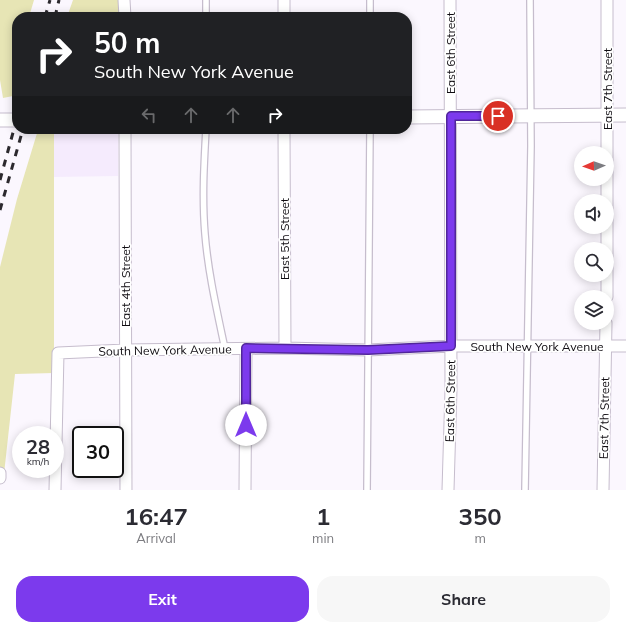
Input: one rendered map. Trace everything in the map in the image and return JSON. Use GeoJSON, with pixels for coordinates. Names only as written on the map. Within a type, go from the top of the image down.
{"type":"FeatureCollection","features":[{"type":"Feature","properties":{"kind":"street"},"geometry":{"type":"LineString","coordinates":[[284,0],[284,12]]}},
{"type":"Feature","properties":{"kind":"street","name":"East 6th Street"},"geometry":{"type":"LineString","coordinates":[[448,490],[451,346],[450,0]]}},
{"type":"Feature","properties":{"kind":"street","name":"East 7th Street"},"geometry":{"type":"LineString","coordinates":[[606,0],[607,290]]}},
{"type":"Feature","properties":{"kind":"street"},"geometry":{"type":"LineString","coordinates":[[124,1],[124,12]]}},
{"type":"Feature","properties":{"kind":"street"},"geometry":{"type":"LineString","coordinates":[[412,117],[626,115]]}},
{"type":"Feature","properties":{"kind":"street"},"geometry":{"type":"LineString","coordinates":[[0,120],[12,120]]}},
{"type":"Feature","properties":{"kind":"street","name":"East 4th Street"},"geometry":{"type":"LineString","coordinates":[[125,134],[126,490]]}},
{"type":"Feature","properties":{"kind":"street","name":"East 5th Street"},"geometry":{"type":"LineString","coordinates":[[284,134],[285,348]]}},
{"type":"Feature","properties":{"kind":"street","name":"East 7th Street"},"geometry":{"type":"LineString","coordinates":[[603,490],[606,330]]}},
{"type":"Feature","properties":{"kind":"street","name":"South New York Avenue"},"geometry":{"type":"LineString","coordinates":[[55,490],[58,353],[125,350],[246,348],[368,350],[451,346],[626,346]]}},
{"type":"Feature","properties":{"kind":"street"},"geometry":{"type":"LineString","coordinates":[[245,490],[246,348]]}},
{"type":"Feature","properties":{"kind":"street"},"geometry":{"type":"LineString","coordinates":[[0,473],[0,478]]}},
{"type":"Feature","properties":{"kind":"lane"},"geometry":{"type":"LineString","coordinates":[[206,0],[206,12]]}},
{"type":"Feature","properties":{"kind":"lane"},"geometry":{"type":"LineString","coordinates":[[370,0],[370,12]]}},
{"type":"Feature","properties":{"kind":"lane"},"geometry":{"type":"LineString","coordinates":[[525,490],[528,347],[530,0]]}},
{"type":"Feature","properties":{"kind":"lane"},"geometry":{"type":"LineString","coordinates":[[206,134],[203,179],[205,234],[214,297],[225,349]]}},
{"type":"Feature","properties":{"kind":"lane"},"geometry":{"type":"LineString","coordinates":[[367,490],[370,134]]}},
{"type":"Feature","properties":{"kind":"shaded area"},"geometry":{"type":"Polygon","coordinates":[[[0,0],[34,0],[30,12],[12,12],[12,96],[3,98],[0,80],[0,0]]]}},
{"type":"Feature","properties":{"kind":"shaded area"},"geometry":{"type":"Polygon","coordinates":[[[73,0],[121,0],[121,12],[69,12],[73,0]]]}},
{"type":"Feature","properties":{"kind":"shaded area"},"geometry":{"type":"Polygon","coordinates":[[[37,134],[54,134],[54,373],[15,374],[4,474],[0,479],[0,267],[17,199],[37,134]]]}},
{"type":"Feature","properties":{"kind":"shaded area"},"geometry":{"type":"Polygon","coordinates":[[[54,134],[118,134],[118,176],[54,177],[54,134]]]}},
{"type":"Feature","properties":{"kind":"railway"},"geometry":{"type":"LineString","coordinates":[[46,12],[50,0]]}},
{"type":"Feature","properties":{"kind":"railway"},"geometry":{"type":"LineString","coordinates":[[56,12],[59,0]]}},
{"type":"Feature","properties":{"kind":"railway"},"geometry":{"type":"LineString","coordinates":[[0,180],[13,134]]}},
{"type":"Feature","properties":{"kind":"railway"},"geometry":{"type":"LineString","coordinates":[[0,210],[22,134]]}},
{"type":"Feature","properties":{"kind":"route"},"geometry":{"type":"LineString","coordinates":[[246,425],[246,348],[368,350],[451,346],[451,116],[498,116]]}}]}
